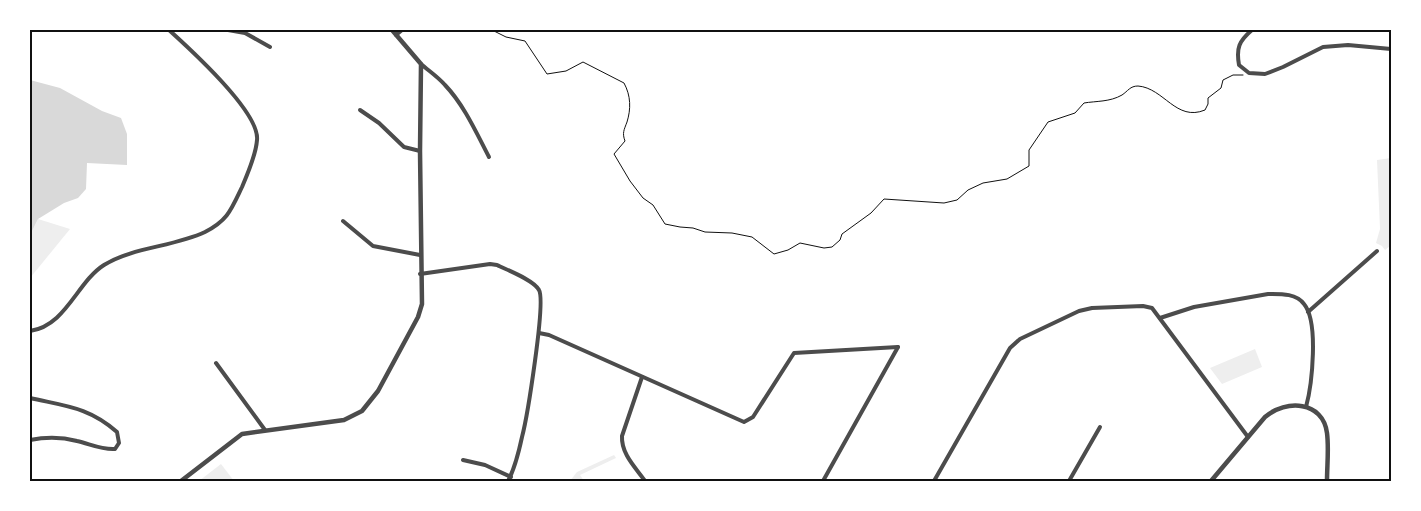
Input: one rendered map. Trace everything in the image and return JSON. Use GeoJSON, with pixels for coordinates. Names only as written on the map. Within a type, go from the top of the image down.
{"type":"FeatureCollection","features":[{"type":"Feature","properties":{"kind":"street"},"geometry":{"type":"LineString","coordinates":[[30,331],[36,331],[62,313],[71,304],[88,277],[104,265],[123,256],[183,241],[204,232],[221,223],[232,208],[244,182],[257,139],[253,120],[239,100],[171,30]]}},
{"type":"Feature","properties":{"kind":"street"},"geometry":{"type":"LineString","coordinates":[[228,30],[245,33],[270,47]]}},
{"type":"Feature","properties":{"kind":"street"},"geometry":{"type":"LineString","coordinates":[[392,30],[421,64],[445,85],[459,103],[489,157]]}},
{"type":"Feature","properties":{"kind":"street"},"geometry":{"type":"LineString","coordinates":[[396,35],[402,30]]}},
{"type":"Feature","properties":{"kind":"street"},"geometry":{"type":"LineString","coordinates":[[1252,30],[1242,40],[1237,52],[1239,65],[1249,73],[1265,74],[1283,67],[1323,46],[1348,45],[1391,49]]}},
{"type":"Feature","properties":{"kind":"street"},"geometry":{"type":"LineString","coordinates":[[181,481],[242,434],[344,420],[362,411],[378,391],[418,318],[422,304],[420,274],[421,64]]}},
{"type":"Feature","properties":{"kind":"street"},"geometry":{"type":"LineString","coordinates":[[360,110],[379,124],[404,147],[420,151]]}},
{"type":"Feature","properties":{"kind":"street"},"geometry":{"type":"LineString","coordinates":[[343,220],[373,246],[420,255]]}},
{"type":"Feature","properties":{"kind":"street"},"geometry":{"type":"LineString","coordinates":[[1308,312],[1377,251]]}},
{"type":"Feature","properties":{"kind":"street"},"geometry":{"type":"LineString","coordinates":[[420,274],[490,264],[497,265],[535,284],[540,290],[542,298],[539,333],[523,436],[509,479],[485,465],[462,460]]}},
{"type":"Feature","properties":{"kind":"street"},"geometry":{"type":"LineString","coordinates":[[1160,318],[1194,307],[1281,294],[1294,296],[1304,304],[1312,320],[1310,394],[1306,407]]}},
{"type":"Feature","properties":{"kind":"street"},"geometry":{"type":"LineString","coordinates":[[934,481],[1010,348],[1018,341],[1079,312],[1092,308],[1152,308],[1248,437]]}},
{"type":"Feature","properties":{"kind":"street"},"geometry":{"type":"LineString","coordinates":[[539,333],[549,335],[744,422],[753,417],[794,353],[898,347],[822,481]]}},
{"type":"Feature","properties":{"kind":"street"},"geometry":{"type":"LineString","coordinates":[[216,363],[265,430]]}},
{"type":"Feature","properties":{"kind":"street"},"geometry":{"type":"LineString","coordinates":[[642,377],[621,444],[624,452],[646,481]]}},
{"type":"Feature","properties":{"kind":"street"},"geometry":{"type":"LineString","coordinates":[[30,398],[75,408],[94,415],[118,432],[119,443],[116,449],[108,450],[75,440],[54,437],[30,440]]}},
{"type":"Feature","properties":{"kind":"street"},"geometry":{"type":"LineString","coordinates":[[1211,481],[1272,411],[1284,406],[1295,405],[1306,407],[1317,414],[1324,422],[1327,433],[1327,481]]}},
{"type":"Feature","properties":{"kind":"street"},"geometry":{"type":"LineString","coordinates":[[1068,481],[1100,428]]}},
{"type":"Feature","properties":{"kind":"path"},"geometry":{"type":"LineString","coordinates":[[492,30],[506,37],[525,41],[547,74],[566,71],[584,62],[624,84],[628,90],[630,109],[622,134],[625,141],[614,154],[630,181],[643,198],[653,205],[665,224],[693,228],[705,232],[732,233],[752,237],[774,254],[788,250],[800,243],[824,248],[832,247],[840,240],[842,234],[872,213],[884,200],[918,200],[944,203],[957,200],[968,190],[983,183],[1007,179],[1029,166],[1029,150],[1048,122],[1075,113],[1084,104],[1108,101],[1122,95],[1131,87],[1139,86],[1152,91],[1174,107],[1186,111],[1199,112],[1205,110],[1208,98],[1221,88],[1223,80],[1233,75],[1242,76],[1249,73]]}},
{"type":"Feature","properties":{"kind":"shaded area"},"geometry":{"type":"Polygon","coordinates":[[[30,80],[60,88],[102,111],[121,118],[127,134],[127,165],[87,163],[86,189],[78,198],[64,203],[38,219],[30,235],[30,80]]]}},
{"type":"Feature","properties":{"kind":"shaded area"},"geometry":{"type":"Polygon","coordinates":[[[1391,158],[1391,245],[1385,250],[1376,243],[1380,229],[1377,160],[1391,158]]]}},
{"type":"Feature","properties":{"kind":"shaded area"},"geometry":{"type":"Polygon","coordinates":[[[38,219],[70,229],[30,278],[30,235],[38,219]]]}},
{"type":"Feature","properties":{"kind":"shaded area"},"geometry":{"type":"Polygon","coordinates":[[[1255,349],[1262,367],[1222,384],[1210,368],[1255,349]]]}},
{"type":"Feature","properties":{"kind":"shaded area"},"geometry":{"type":"Polygon","coordinates":[[[614,455],[616,458],[580,475],[584,481],[570,481],[577,472],[614,455]]]}},
{"type":"Feature","properties":{"kind":"shaded area"},"geometry":{"type":"Polygon","coordinates":[[[221,464],[234,481],[199,481],[221,464]]]}}]}
